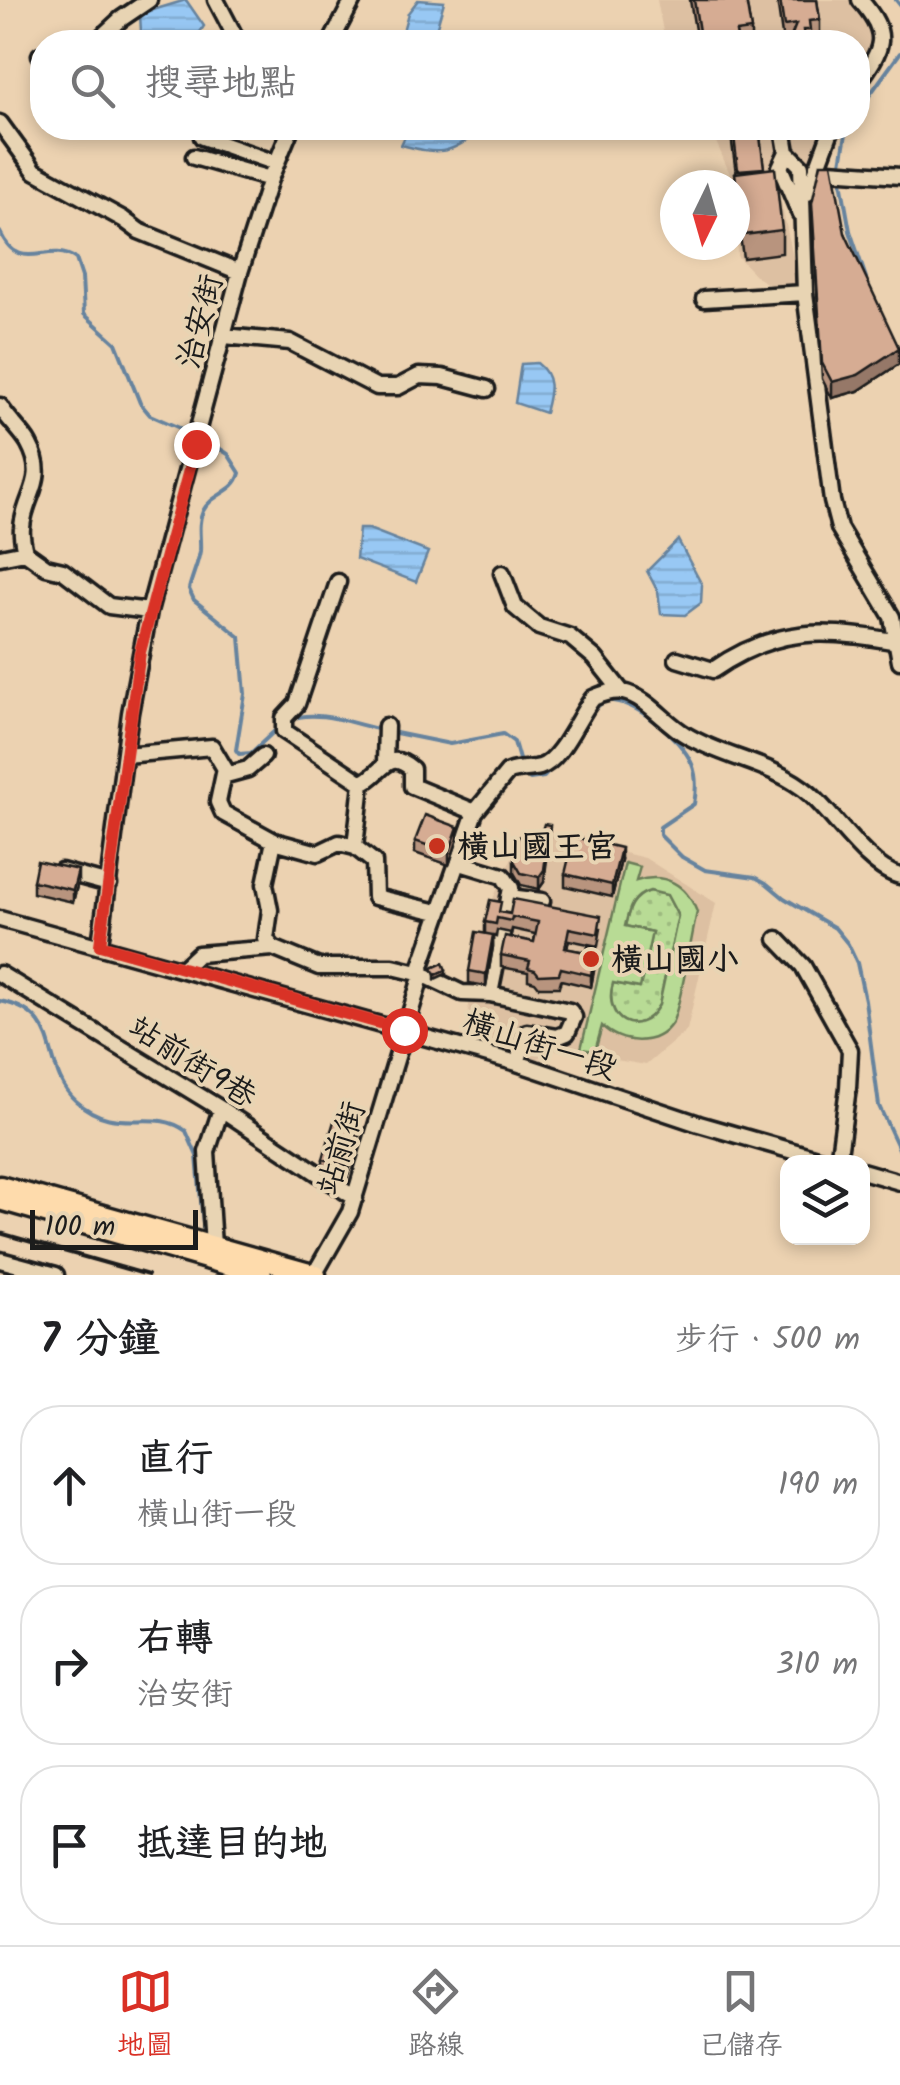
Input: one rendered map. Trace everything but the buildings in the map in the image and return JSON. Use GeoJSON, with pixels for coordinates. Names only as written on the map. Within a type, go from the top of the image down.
{"type":"FeatureCollection","features":[{"type":"Feature","properties":{"kind":"main road"},"geometry":{"type":"LineString","coordinates":[[0,1186],[315,1275]]}},
{"type":"Feature","properties":{"kind":"main road"},"geometry":{"type":"LineString","coordinates":[[0,1200],[262,1275]]}},
{"type":"Feature","properties":{"kind":"street"},"geometry":{"type":"LineString","coordinates":[[109,30],[148,0]]}},
{"type":"Feature","properties":{"kind":"street"},"geometry":{"type":"LineString","coordinates":[[216,0],[232,30]]}},
{"type":"Feature","properties":{"kind":"street"},"geometry":{"type":"LineString","coordinates":[[337,30],[353,0]]}},
{"type":"Feature","properties":{"kind":"street"},"geometry":{"type":"LineString","coordinates":[[860,0],[882,30],[880,49],[870,64]]}},
{"type":"Feature","properties":{"kind":"street"},"geometry":{"type":"LineString","coordinates":[[0,122],[36,170],[139,231],[240,272]]}},
{"type":"Feature","properties":{"kind":"street"},"geometry":{"type":"LineString","coordinates":[[211,140],[276,163]]}},
{"type":"Feature","properties":{"kind":"street","name":"治安街"},"geometry":{"type":"LineString","coordinates":[[100,945],[137,667],[149,611],[240,272],[286,140]]}},
{"type":"Feature","properties":{"kind":"street"},"geometry":{"type":"LineString","coordinates":[[784,140],[787,152],[801,166],[805,293],[832,501],[840,528],[887,608],[900,661]]}},
{"type":"Feature","properties":{"kind":"street"},"geometry":{"type":"LineString","coordinates":[[803,219],[816,165],[827,140]]}},
{"type":"Feature","properties":{"kind":"street"},"geometry":{"type":"LineString","coordinates":[[194,157],[270,179]]}},
{"type":"Feature","properties":{"kind":"street"},"geometry":{"type":"LineString","coordinates":[[816,165],[829,171],[900,176]]}},
{"type":"Feature","properties":{"kind":"street"},"geometry":{"type":"LineString","coordinates":[[704,299],[805,293]]}},
{"type":"Feature","properties":{"kind":"street"},"geometry":{"type":"LineString","coordinates":[[224,336],[290,342],[377,387],[398,387],[419,376],[442,376],[488,389]]}},
{"type":"Feature","properties":{"kind":"street"},"geometry":{"type":"LineString","coordinates":[[0,406],[28,443],[37,467],[35,492],[21,530],[25,552],[46,568],[63,570],[109,606],[149,611]]}},
{"type":"Feature","properties":{"kind":"street"},"geometry":{"type":"LineString","coordinates":[[0,556],[25,552]]}},
{"type":"Feature","properties":{"kind":"street"},"geometry":{"type":"LineString","coordinates":[[502,573],[515,607],[539,627],[570,637],[595,658],[622,692],[638,698],[684,734],[784,774],[810,794],[882,868],[900,876]]}},
{"type":"Feature","properties":{"kind":"street"},"geometry":{"type":"LineString","coordinates":[[338,582],[298,704],[284,724],[362,783]]}},
{"type":"Feature","properties":{"kind":"street"},"geometry":{"type":"LineString","coordinates":[[676,658],[713,670],[766,639],[806,632],[897,642]]}},
{"type":"Feature","properties":{"kind":"street","name":"站前街"},"geometry":{"type":"LineString","coordinates":[[315,1275],[355,1198],[422,974],[421,966],[476,812],[508,772],[542,767],[549,762],[593,698],[622,692]]}},
{"type":"Feature","properties":{"kind":"street"},"geometry":{"type":"LineString","coordinates":[[385,763],[386,732]]}},
{"type":"Feature","properties":{"kind":"street"},"geometry":{"type":"LineString","coordinates":[[125,755],[212,747],[226,775],[218,808],[274,841],[318,853],[339,844],[354,847],[374,862],[375,896],[438,912]]}},
{"type":"Feature","properties":{"kind":"street"},"geometry":{"type":"LineString","coordinates":[[226,775],[248,769],[263,756]]}},
{"type":"Feature","properties":{"kind":"street"},"geometry":{"type":"LineString","coordinates":[[362,783],[385,763],[408,764],[412,769],[412,786],[476,812]]}},
{"type":"Feature","properties":{"kind":"street"},"geometry":{"type":"LineString","coordinates":[[354,847],[362,783]]}},
{"type":"Feature","properties":{"kind":"street"},"geometry":{"type":"LineString","coordinates":[[272,948],[266,939],[270,910],[265,884],[274,841]]}},
{"type":"Feature","properties":{"kind":"street"},"geometry":{"type":"LineString","coordinates":[[457,862],[503,876],[511,888],[490,994]]}},
{"type":"Feature","properties":{"kind":"street"},"geometry":{"type":"LineString","coordinates":[[45,867],[109,884]]}},
{"type":"Feature","properties":{"kind":"street"},"geometry":{"type":"LineString","coordinates":[[509,898],[542,901]]}},
{"type":"Feature","properties":{"kind":"street","name":"橫山街一段"},"geometry":{"type":"LineString","coordinates":[[0,920],[404,1030],[699,1124],[810,1155]]}},
{"type":"Feature","properties":{"kind":"street"},"geometry":{"type":"LineString","coordinates":[[776,939],[803,966],[850,1050],[836,1155]]}},
{"type":"Feature","properties":{"kind":"street"},"geometry":{"type":"LineString","coordinates":[[183,968],[198,954],[272,948],[319,966],[393,966],[422,974],[462,993],[490,994],[570,1011],[574,1017],[567,1033],[557,1037],[527,1032],[517,1063]]}},
{"type":"Feature","properties":{"kind":"street","name":"站前街9巷"},"geometry":{"type":"LineString","coordinates":[[0,974],[221,1109],[355,1198]]}},
{"type":"Feature","properties":{"kind":"street"},"geometry":{"type":"LineString","coordinates":[[213,1246],[207,1152],[221,1109]]}},
{"type":"Feature","properties":{"kind":"street"},"geometry":{"type":"LineString","coordinates":[[870,1174],[900,1182]]}},
{"type":"Feature","properties":{"kind":"street"},"geometry":{"type":"LineString","coordinates":[[0,1260],[56,1275]]}},
{"type":"Feature","properties":{"kind":"shaded area"},"geometry":{"type":"Polygon","coordinates":[[[657,0],[852,0],[865,10],[873,30],[870,50],[870,30],[663,30],[657,0]]]}},
{"type":"Feature","properties":{"kind":"shaded area"},"geometry":{"type":"Polygon","coordinates":[[[715,140],[820,140],[807,175],[776,179],[799,285],[777,289],[758,278],[741,260],[750,260],[750,170],[728,170],[715,140]]]}},
{"type":"Feature","properties":{"kind":"shaded area","name":"橫山國小"},"geometry":{"type":"Polygon","coordinates":[[[525,829],[645,858],[716,903],[687,1030],[646,1065],[544,1048],[536,1065],[498,1050],[476,1029],[468,1011],[486,914],[525,829]]]}},
{"type":"Feature","properties":{"kind":"green space"},"geometry":{"type":"Polygon","coordinates":[[[625,863],[640,867],[636,881],[656,878],[673,883],[687,894],[697,912],[675,1015],[657,1037],[628,1040],[602,1026],[595,1051],[581,1049],[625,863]],[[644,893],[628,914],[625,926],[652,932],[640,988],[613,983],[611,996],[617,1016],[632,1024],[651,1016],[659,1005],[678,916],[667,895],[644,893]]]}},
{"type":"Feature","properties":{"kind":"green space"},"geometry":{"type":"Polygon","coordinates":[[[650,891],[667,895],[678,916],[659,1005],[651,1016],[633,1024],[618,1016],[611,996],[613,983],[639,988],[652,932],[625,926],[632,904],[650,891]]]}},
{"type":"Feature","properties":{"kind":"water"},"geometry":{"type":"Polygon","coordinates":[[[186,0],[204,26],[201,30],[141,30],[140,14],[186,0]]]}},
{"type":"Feature","properties":{"kind":"water"},"geometry":{"type":"Polygon","coordinates":[[[418,0],[444,2],[439,30],[403,30],[408,13],[418,0]]]}},
{"type":"Feature","properties":{"kind":"water"},"geometry":{"type":"Polygon","coordinates":[[[403,140],[466,140],[442,151],[401,145],[403,140]]]}},
{"type":"Feature","properties":{"kind":"water"},"geometry":{"type":"Polygon","coordinates":[[[537,363],[549,380],[545,413],[515,403],[521,364],[537,363]]]}},
{"type":"Feature","properties":{"kind":"water"},"geometry":{"type":"Polygon","coordinates":[[[359,529],[369,529],[428,552],[416,582],[356,559],[359,529]]]}},
{"type":"Feature","properties":{"kind":"water"},"geometry":{"type":"Polygon","coordinates":[[[678,540],[702,585],[701,603],[685,615],[661,614],[658,592],[647,571],[678,540]]]}},
{"type":"Feature","properties":{"kind":"waterway"},"geometry":{"type":"LineString","coordinates":[[896,0],[900,5]]}},
{"type":"Feature","properties":{"kind":"waterway"},"geometry":{"type":"LineString","coordinates":[[870,94],[900,53]]}},
{"type":"Feature","properties":{"kind":"waterway"},"geometry":{"type":"LineString","coordinates":[[841,163],[845,140]]}},
{"type":"Feature","properties":{"kind":"waterway"},"geometry":{"type":"LineString","coordinates":[[841,181],[850,231],[866,278]]}},
{"type":"Feature","properties":{"kind":"waterway"},"geometry":{"type":"LineString","coordinates":[[0,232],[17,252],[65,254],[76,259],[82,277],[84,314],[116,343],[140,403],[150,415],[191,433]]}},
{"type":"Feature","properties":{"kind":"waterway"},"geometry":{"type":"LineString","coordinates":[[200,436],[228,454],[240,473],[233,485],[203,511],[200,551],[189,589],[194,600],[240,637],[245,694],[236,750],[239,754],[251,753],[281,725]]}},
{"type":"Feature","properties":{"kind":"waterway"},"geometry":{"type":"LineString","coordinates":[[590,713],[604,701],[629,706],[667,732],[686,754],[695,774],[694,804],[660,827],[660,835],[682,857],[705,870],[755,877],[835,928],[848,944],[857,963],[865,1000],[879,1106],[900,1151]]}},
{"type":"Feature","properties":{"kind":"waterway"},"geometry":{"type":"LineString","coordinates":[[289,720],[323,716],[382,730]]}},
{"type":"Feature","properties":{"kind":"waterway"},"geometry":{"type":"LineString","coordinates":[[391,732],[450,744],[503,734],[514,742],[520,763]]}},
{"type":"Feature","properties":{"kind":"waterway"},"geometry":{"type":"LineString","coordinates":[[525,775],[530,779],[544,777],[567,751]]}},
{"type":"Feature","properties":{"kind":"waterway"},"geometry":{"type":"LineString","coordinates":[[0,1001],[35,1017],[65,1087],[91,1112],[120,1120],[160,1121],[186,1131],[197,1156],[204,1235]]}},
{"type":"Feature","properties":{"kind":"railway"},"geometry":{"type":"LineString","coordinates":[[0,1233],[148,1275]]}},
{"type":"Feature","properties":{"kind":"place","name":"橫山國王宮"},"geometry":{"type":"Point","coordinates":[437,846]}},
{"type":"Feature","properties":{"kind":"place","name":"橫山國小"},"geometry":{"type":"Point","coordinates":[591,959]}},
{"type":"Feature","properties":{"kind":"route"},"geometry":{"type":"LineString","coordinates":[[196,444],[140,652],[100,945],[404,1030]]}}]}
